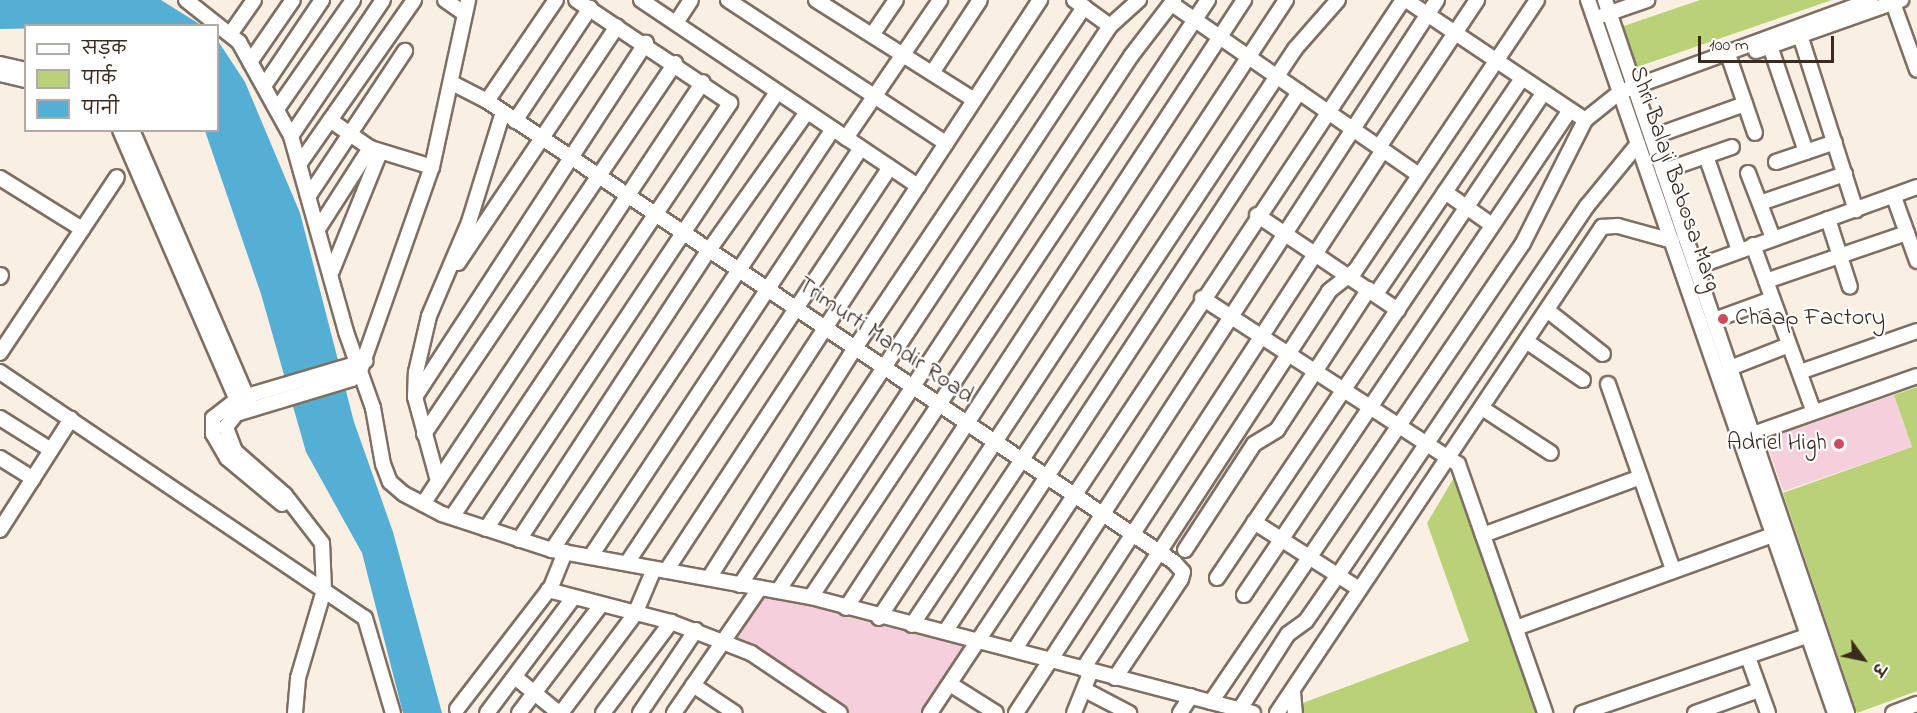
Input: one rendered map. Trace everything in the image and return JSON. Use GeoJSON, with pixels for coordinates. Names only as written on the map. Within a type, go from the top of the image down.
{"type":"FeatureCollection","features":[{"type":"Feature","properties":{"kind":"street"},"geometry":{"type":"LineString","coordinates":[[231,33],[254,0]]}},
{"type":"Feature","properties":{"kind":"street"},"geometry":{"type":"LineString","coordinates":[[250,62],[293,0]]}},
{"type":"Feature","properties":{"kind":"street"},"geometry":{"type":"LineString","coordinates":[[264,86],[322,0]]}},
{"type":"Feature","properties":{"kind":"street"},"geometry":{"type":"LineString","coordinates":[[277,109],[353,0]]}},
{"type":"Feature","properties":{"kind":"street"},"geometry":{"type":"LineString","coordinates":[[291,136],[383,0]]}},
{"type":"Feature","properties":{"kind":"street"},"geometry":{"type":"LineString","coordinates":[[300,163],[414,0]]}},
{"type":"Feature","properties":{"kind":"street"},"geometry":{"type":"LineString","coordinates":[[356,369],[432,167],[452,83],[466,7],[445,0]]}},
{"type":"Feature","properties":{"kind":"street"},"geometry":{"type":"LineString","coordinates":[[487,101],[556,0]]}},
{"type":"Feature","properties":{"kind":"street"},"geometry":{"type":"LineString","coordinates":[[452,517],[730,103],[703,81],[576,0]]}},
{"type":"Feature","properties":{"kind":"street"},"geometry":{"type":"LineString","coordinates":[[641,0],[918,186]]}},
{"type":"Feature","properties":{"kind":"street"},"geometry":{"type":"LineString","coordinates":[[676,23],[692,0]]}},
{"type":"Feature","properties":{"kind":"street"},"geometry":{"type":"LineString","coordinates":[[816,0],[837,5],[872,35],[974,100]]}},
{"type":"Feature","properties":{"kind":"street"},"geometry":{"type":"LineString","coordinates":[[872,35],[896,0]]}},
{"type":"Feature","properties":{"kind":"street"},"geometry":{"type":"LineString","coordinates":[[846,138],[940,0]]}},
{"type":"Feature","properties":{"kind":"street"},"geometry":{"type":"LineString","coordinates":[[932,73],[980,0]]}},
{"type":"Feature","properties":{"kind":"street"},"geometry":{"type":"LineString","coordinates":[[515,677],[560,713],[635,614],[660,570],[825,327],[1040,0]]}},
{"type":"Feature","properties":{"kind":"street"},"geometry":{"type":"LineString","coordinates":[[740,585],[1110,26],[1139,0]]}},
{"type":"Feature","properties":{"kind":"street"},"geometry":{"type":"LineString","coordinates":[[811,597],[1208,0]]}},
{"type":"Feature","properties":{"kind":"street"},"geometry":{"type":"LineString","coordinates":[[846,608],[1223,37],[1244,0]]}},
{"type":"Feature","properties":{"kind":"street"},"geometry":{"type":"LineString","coordinates":[[879,618],[1286,0]]}},
{"type":"Feature","properties":{"kind":"street"},"geometry":{"type":"LineString","coordinates":[[912,625],[1277,77],[1338,0]]}},
{"type":"Feature","properties":{"kind":"street"},"geometry":{"type":"LineString","coordinates":[[930,713],[1257,215],[1329,113],[1404,0],[1568,113],[1586,120]]}},
{"type":"Feature","properties":{"kind":"street"},"geometry":{"type":"LineString","coordinates":[[1015,650],[1437,0]]}},
{"type":"Feature","properties":{"kind":"street"},"geometry":{"type":"LineString","coordinates":[[1016,713],[1477,0]]}},
{"type":"Feature","properties":{"kind":"street"},"geometry":{"type":"LineString","coordinates":[[1074,713],[1085,690],[1087,670],[1157,549],[1329,291],[1349,276],[1537,0]]}},
{"type":"Feature","properties":{"kind":"street"},"geometry":{"type":"LineString","coordinates":[[1591,9],[1607,4],[1647,0]]}},
{"type":"Feature","properties":{"kind":"street"},"geometry":{"type":"LineString","coordinates":[[1211,702],[1523,243],[1586,120],[1619,96],[1871,0]]}},
{"type":"Feature","properties":{"kind":"street"},"geometry":{"type":"LineString","coordinates":[[1636,90],[1730,60],[1895,1],[1916,65]]}},
{"type":"Feature","properties":{"kind":"street"},"geometry":{"type":"LineString","coordinates":[[195,2],[231,33],[264,86],[291,136],[320,226],[356,369],[390,482],[423,504],[452,517],[558,551],[811,597],[879,618],[945,632],[1048,661],[1247,711],[1288,634],[1306,621],[1429,444],[1587,206],[1638,144]]}},
{"type":"Feature","properties":{"kind":"street"},"geometry":{"type":"LineString","coordinates":[[735,2],[946,143]]}},
{"type":"Feature","properties":{"kind":"street"},"geometry":{"type":"LineString","coordinates":[[778,591],[1131,56],[1173,2],[1419,175]]}},
{"type":"Feature","properties":{"kind":"street"},"geometry":{"type":"LineString","coordinates":[[709,579],[855,348],[1079,4],[1110,26]]}},
{"type":"Feature","properties":{"kind":"street","name":"Shri Balaji Babosa Marg"},"geometry":{"type":"LineString","coordinates":[[1607,4],[1730,368],[1773,535],[1847,713]]}},
{"type":"Feature","properties":{"kind":"street"},"geometry":{"type":"LineString","coordinates":[[515,121],[590,8]]}},
{"type":"Feature","properties":{"kind":"street","name":"Shri Balaji Babosa Marg"},"geometry":{"type":"LineString","coordinates":[[1591,9],[1619,96],[1746,436],[1814,634],[1835,713]]}},
{"type":"Feature","properties":{"kind":"street"},"geometry":{"type":"LineString","coordinates":[[437,294],[617,26]]}},
{"type":"Feature","properties":{"kind":"street"},"geometry":{"type":"LineString","coordinates":[[1800,35],[1856,210]]}},
{"type":"Feature","properties":{"kind":"street"},"geometry":{"type":"LineString","coordinates":[[414,397],[646,44]]}},
{"type":"Feature","properties":{"kind":"street"},"geometry":{"type":"LineString","coordinates":[[1770,46],[1806,152]]}},
{"type":"Feature","properties":{"kind":"street"},"geometry":{"type":"LineString","coordinates":[[310,194],[405,51]]}},
{"type":"Feature","properties":{"kind":"street"},"geometry":{"type":"LineString","coordinates":[[1730,60],[1755,133]]}},
{"type":"Feature","properties":{"kind":"street"},"geometry":{"type":"LineString","coordinates":[[424,435],[675,63]]}},
{"type":"Feature","properties":{"kind":"street"},"geometry":{"type":"LineString","coordinates":[[0,64],[24,70]]}},
{"type":"Feature","properties":{"kind":"street"},"geometry":{"type":"LineString","coordinates":[[0,74],[24,80]]}},
{"type":"Feature","properties":{"kind":"street"},"geometry":{"type":"LineString","coordinates":[[1185,550],[1254,444],[1277,430],[1521,80]]}},
{"type":"Feature","properties":{"kind":"street"},"geometry":{"type":"LineString","coordinates":[[423,504],[703,81]]}},
{"type":"Feature","properties":{"kind":"street","name":"Trimurti Mandir Road"},"geometry":{"type":"LineString","coordinates":[[452,83],[487,101],[1157,549],[1184,574],[1115,678]]}},
{"type":"Feature","properties":{"kind":"street"},"geometry":{"type":"LineString","coordinates":[[486,529],[681,231],[777,92]]}},
{"type":"Feature","properties":{"kind":"street"},"geometry":{"type":"LineString","coordinates":[[945,632],[1046,474],[1299,92]]}},
{"type":"Feature","properties":{"kind":"street"},"geometry":{"type":"LineString","coordinates":[[1217,578],[1542,94]]}},
{"type":"Feature","properties":{"kind":"street"},"geometry":{"type":"LineString","coordinates":[[1652,136],[1745,104]]}},
{"type":"Feature","properties":{"kind":"street"},"geometry":{"type":"LineString","coordinates":[[438,481],[414,397],[437,294],[469,222],[503,112]]}},
{"type":"Feature","properties":{"kind":"street"},"geometry":{"type":"LineString","coordinates":[[519,540],[709,250],[807,112]]}},
{"type":"Feature","properties":{"kind":"street"},"geometry":{"type":"LineString","coordinates":[[1244,595],[1568,113]]}},
{"type":"Feature","properties":{"kind":"street"},"geometry":{"type":"LineString","coordinates":[[330,120],[375,150],[432,167]]}},
{"type":"Feature","properties":{"kind":"street"},"geometry":{"type":"LineString","coordinates":[[457,709],[548,590],[558,551],[833,129]]}},
{"type":"Feature","properties":{"kind":"street"},"geometry":{"type":"LineString","coordinates":[[121,132],[244,404]]}},
{"type":"Feature","properties":{"kind":"street"},"geometry":{"type":"LineString","coordinates":[[133,132],[244,404]]}},
{"type":"Feature","properties":{"kind":"street"},"geometry":{"type":"LineString","coordinates":[[1776,162],[1834,142]]}},
{"type":"Feature","properties":{"kind":"street"},"geometry":{"type":"LineString","coordinates":[[1664,171],[1732,147]]}},
{"type":"Feature","properties":{"kind":"street"},"geometry":{"type":"LineString","coordinates":[[591,556],[766,288],[861,148]]}},
{"type":"Feature","properties":{"kind":"street"},"geometry":{"type":"LineString","coordinates":[[320,226],[375,150]]}},
{"type":"Feature","properties":{"kind":"street"},"geometry":{"type":"LineString","coordinates":[[332,271],[375,150]]}},
{"type":"Feature","properties":{"kind":"street"},"geometry":{"type":"LineString","coordinates":[[1706,156],[1739,250]]}},
{"type":"Feature","properties":{"kind":"street"},"geometry":{"type":"LineString","coordinates":[[627,563],[793,306],[890,167]]}},
{"type":"Feature","properties":{"kind":"street"},"geometry":{"type":"LineString","coordinates":[[1748,172],[1773,238]]}},
{"type":"Feature","properties":{"kind":"street"},"geometry":{"type":"LineString","coordinates":[[1760,203],[1845,174]]}},
{"type":"Feature","properties":{"kind":"street"},"geometry":{"type":"LineString","coordinates":[[0,352],[117,177]]}},
{"type":"Feature","properties":{"kind":"street"},"geometry":{"type":"LineString","coordinates":[[0,178],[82,229]]}},
{"type":"Feature","properties":{"kind":"street"},"geometry":{"type":"LineString","coordinates":[[1696,267],[1917,187]]}},
{"type":"Feature","properties":{"kind":"street"},"geometry":{"type":"LineString","coordinates":[[1445,192],[1492,225]]}},
{"type":"Feature","properties":{"kind":"street"},"geometry":{"type":"LineString","coordinates":[[1894,196],[1917,261]]}},
{"type":"Feature","properties":{"kind":"street"},"geometry":{"type":"LineString","coordinates":[[1257,215],[1398,310]]}},
{"type":"Feature","properties":{"kind":"street"},"geometry":{"type":"LineString","coordinates":[[1828,219],[1850,287]]}},
{"type":"Feature","properties":{"kind":"street"},"geometry":{"type":"LineString","coordinates":[[1277,713],[1607,224],[1672,241]]}},
{"type":"Feature","properties":{"kind":"street"},"geometry":{"type":"LineString","coordinates":[[1766,281],[1907,233]]}},
{"type":"Feature","properties":{"kind":"street"},"geometry":{"type":"LineString","coordinates":[[1753,245],[1814,410]]}},
{"type":"Feature","properties":{"kind":"street"},"geometry":{"type":"LineString","coordinates":[[1202,298],[1449,457],[1462,470],[1545,713]]}},
{"type":"Feature","properties":{"kind":"street"},"geometry":{"type":"LineString","coordinates":[[1714,320],[1772,298]]}},
{"type":"Feature","properties":{"kind":"street"},"geometry":{"type":"LineString","coordinates":[[1547,310],[1603,354]]}},
{"type":"Feature","properties":{"kind":"street"},"geometry":{"type":"LineString","coordinates":[[1800,372],[1917,331]]}},
{"type":"Feature","properties":{"kind":"street"},"geometry":{"type":"LineString","coordinates":[[1526,341],[1583,380]]}},
{"type":"Feature","properties":{"kind":"street"},"geometry":{"type":"LineString","coordinates":[[1730,368],[1790,345]]}},
{"type":"Feature","properties":{"kind":"street"},"geometry":{"type":"LineString","coordinates":[[295,713],[298,678],[324,590],[325,557],[322,543],[303,514],[230,443],[228,422],[244,404],[273,397],[356,369]]}},
{"type":"Feature","properties":{"kind":"street"},"geometry":{"type":"LineString","coordinates":[[0,372],[324,590],[371,626],[393,713]]}},
{"type":"Feature","properties":{"kind":"street"},"geometry":{"type":"LineString","coordinates":[[1746,436],[1814,410],[1917,376]]}},
{"type":"Feature","properties":{"kind":"street"},"geometry":{"type":"LineString","coordinates":[[1608,384],[1673,570]]}},
{"type":"Feature","properties":{"kind":"street"},"geometry":{"type":"LineString","coordinates":[[1482,408],[1551,453]]}},
{"type":"Feature","properties":{"kind":"street"},"geometry":{"type":"LineString","coordinates":[[0,418],[51,450]]}},
{"type":"Feature","properties":{"kind":"street"},"geometry":{"type":"LineString","coordinates":[[0,530],[4,513],[33,479],[71,419]]}},
{"type":"Feature","properties":{"kind":"street"},"geometry":{"type":"LineString","coordinates":[[0,458],[33,479]]}},
{"type":"Feature","properties":{"kind":"street"},"geometry":{"type":"LineString","coordinates":[[1483,535],[1641,477]]}},
{"type":"Feature","properties":{"kind":"street"},"geometry":{"type":"LineString","coordinates":[[1254,522],[1359,589]]}},
{"type":"Feature","properties":{"kind":"street"},"geometry":{"type":"LineString","coordinates":[[1516,628],[1773,535]]}},
{"type":"Feature","properties":{"kind":"street"},"geometry":{"type":"LineString","coordinates":[[674,713],[760,588]]}},
{"type":"Feature","properties":{"kind":"street"},"geometry":{"type":"LineString","coordinates":[[548,590],[696,630],[720,644],[762,660],[831,711]]}},
{"type":"Feature","properties":{"kind":"street"},"geometry":{"type":"LineString","coordinates":[[487,713],[573,598]]}},
{"type":"Feature","properties":{"kind":"street"},"geometry":{"type":"LineString","coordinates":[[519,713],[601,605]]}},
{"type":"Feature","properties":{"kind":"street"},"geometry":{"type":"LineString","coordinates":[[603,713],[670,622]]}},
{"type":"Feature","properties":{"kind":"street"},"geometry":{"type":"LineString","coordinates":[[640,713],[696,630]]}},
{"type":"Feature","properties":{"kind":"street"},"geometry":{"type":"LineString","coordinates":[[1582,713],[1611,708],[1814,634]]}},
{"type":"Feature","properties":{"kind":"street"},"geometry":{"type":"LineString","coordinates":[[1748,657],[1768,713]]}},
{"type":"Feature","properties":{"kind":"street"},"geometry":{"type":"LineString","coordinates":[[693,684],[735,713]]}},
{"type":"Feature","properties":{"kind":"street"},"geometry":{"type":"LineString","coordinates":[[950,684],[996,713]]}},
{"type":"Feature","properties":{"kind":"street"},"geometry":{"type":"LineString","coordinates":[[1085,690],[1129,713]]}},
{"type":"Feature","properties":{"kind":"street"},"geometry":{"type":"LineString","coordinates":[[1695,713],[1759,690]]}},
{"type":"Feature","properties":{"kind":"street"},"geometry":{"type":"LineString","coordinates":[[1293,692],[1295,713]]}},
{"type":"Feature","properties":{"kind":"street"},"geometry":{"type":"LineString","coordinates":[[1180,713],[1191,696]]}},
{"type":"Feature","properties":{"kind":"street"},"geometry":{"type":"LineString","coordinates":[[1893,713],[1917,704]]}},
{"type":"Feature","properties":{"kind":"shaded area","name":"Adriel High"},"geometry":{"type":"Polygon","coordinates":[[[1894,395],[1912,447],[1783,491],[1765,439],[1894,395]]]}},
{"type":"Feature","properties":{"kind":"shaded area"},"geometry":{"type":"Polygon","coordinates":[[[766,592],[965,647],[923,713],[842,713],[732,639],[766,592]]]}},
{"type":"Feature","properties":{"kind":"green space"},"geometry":{"type":"Polygon","coordinates":[[[1700,0],[1832,0],[1634,68],[1621,27],[1700,0]]]}},
{"type":"Feature","properties":{"kind":"green space"},"geometry":{"type":"Polygon","coordinates":[[[1917,387],[1917,691],[1857,713],[1783,493],[1912,447],[1894,395],[1917,387]]]}},
{"type":"Feature","properties":{"kind":"green space"},"geometry":{"type":"Polygon","coordinates":[[[1455,476],[1540,713],[1303,713],[1300,704],[1469,641],[1427,523],[1455,476]]]}},
{"type":"Feature","properties":{"kind":"water"},"geometry":{"type":"Polygon","coordinates":[[[0,0],[161,0],[199,24],[24,24],[24,29],[0,29],[0,0]]]}},
{"type":"Feature","properties":{"kind":"water"},"geometry":{"type":"Polygon","coordinates":[[[219,43],[245,82],[300,213],[354,422],[393,532],[442,713],[403,713],[362,553],[306,452],[261,294],[205,132],[219,132],[219,43]]]}},
{"type":"Feature","properties":{"kind":"place","name":"Chaap Factory"},"geometry":{"type":"Point","coordinates":[1723,319]}},
{"type":"Feature","properties":{"kind":"place","name":"Adriel High"},"geometry":{"type":"Point","coordinates":[1839,444]}}]}
